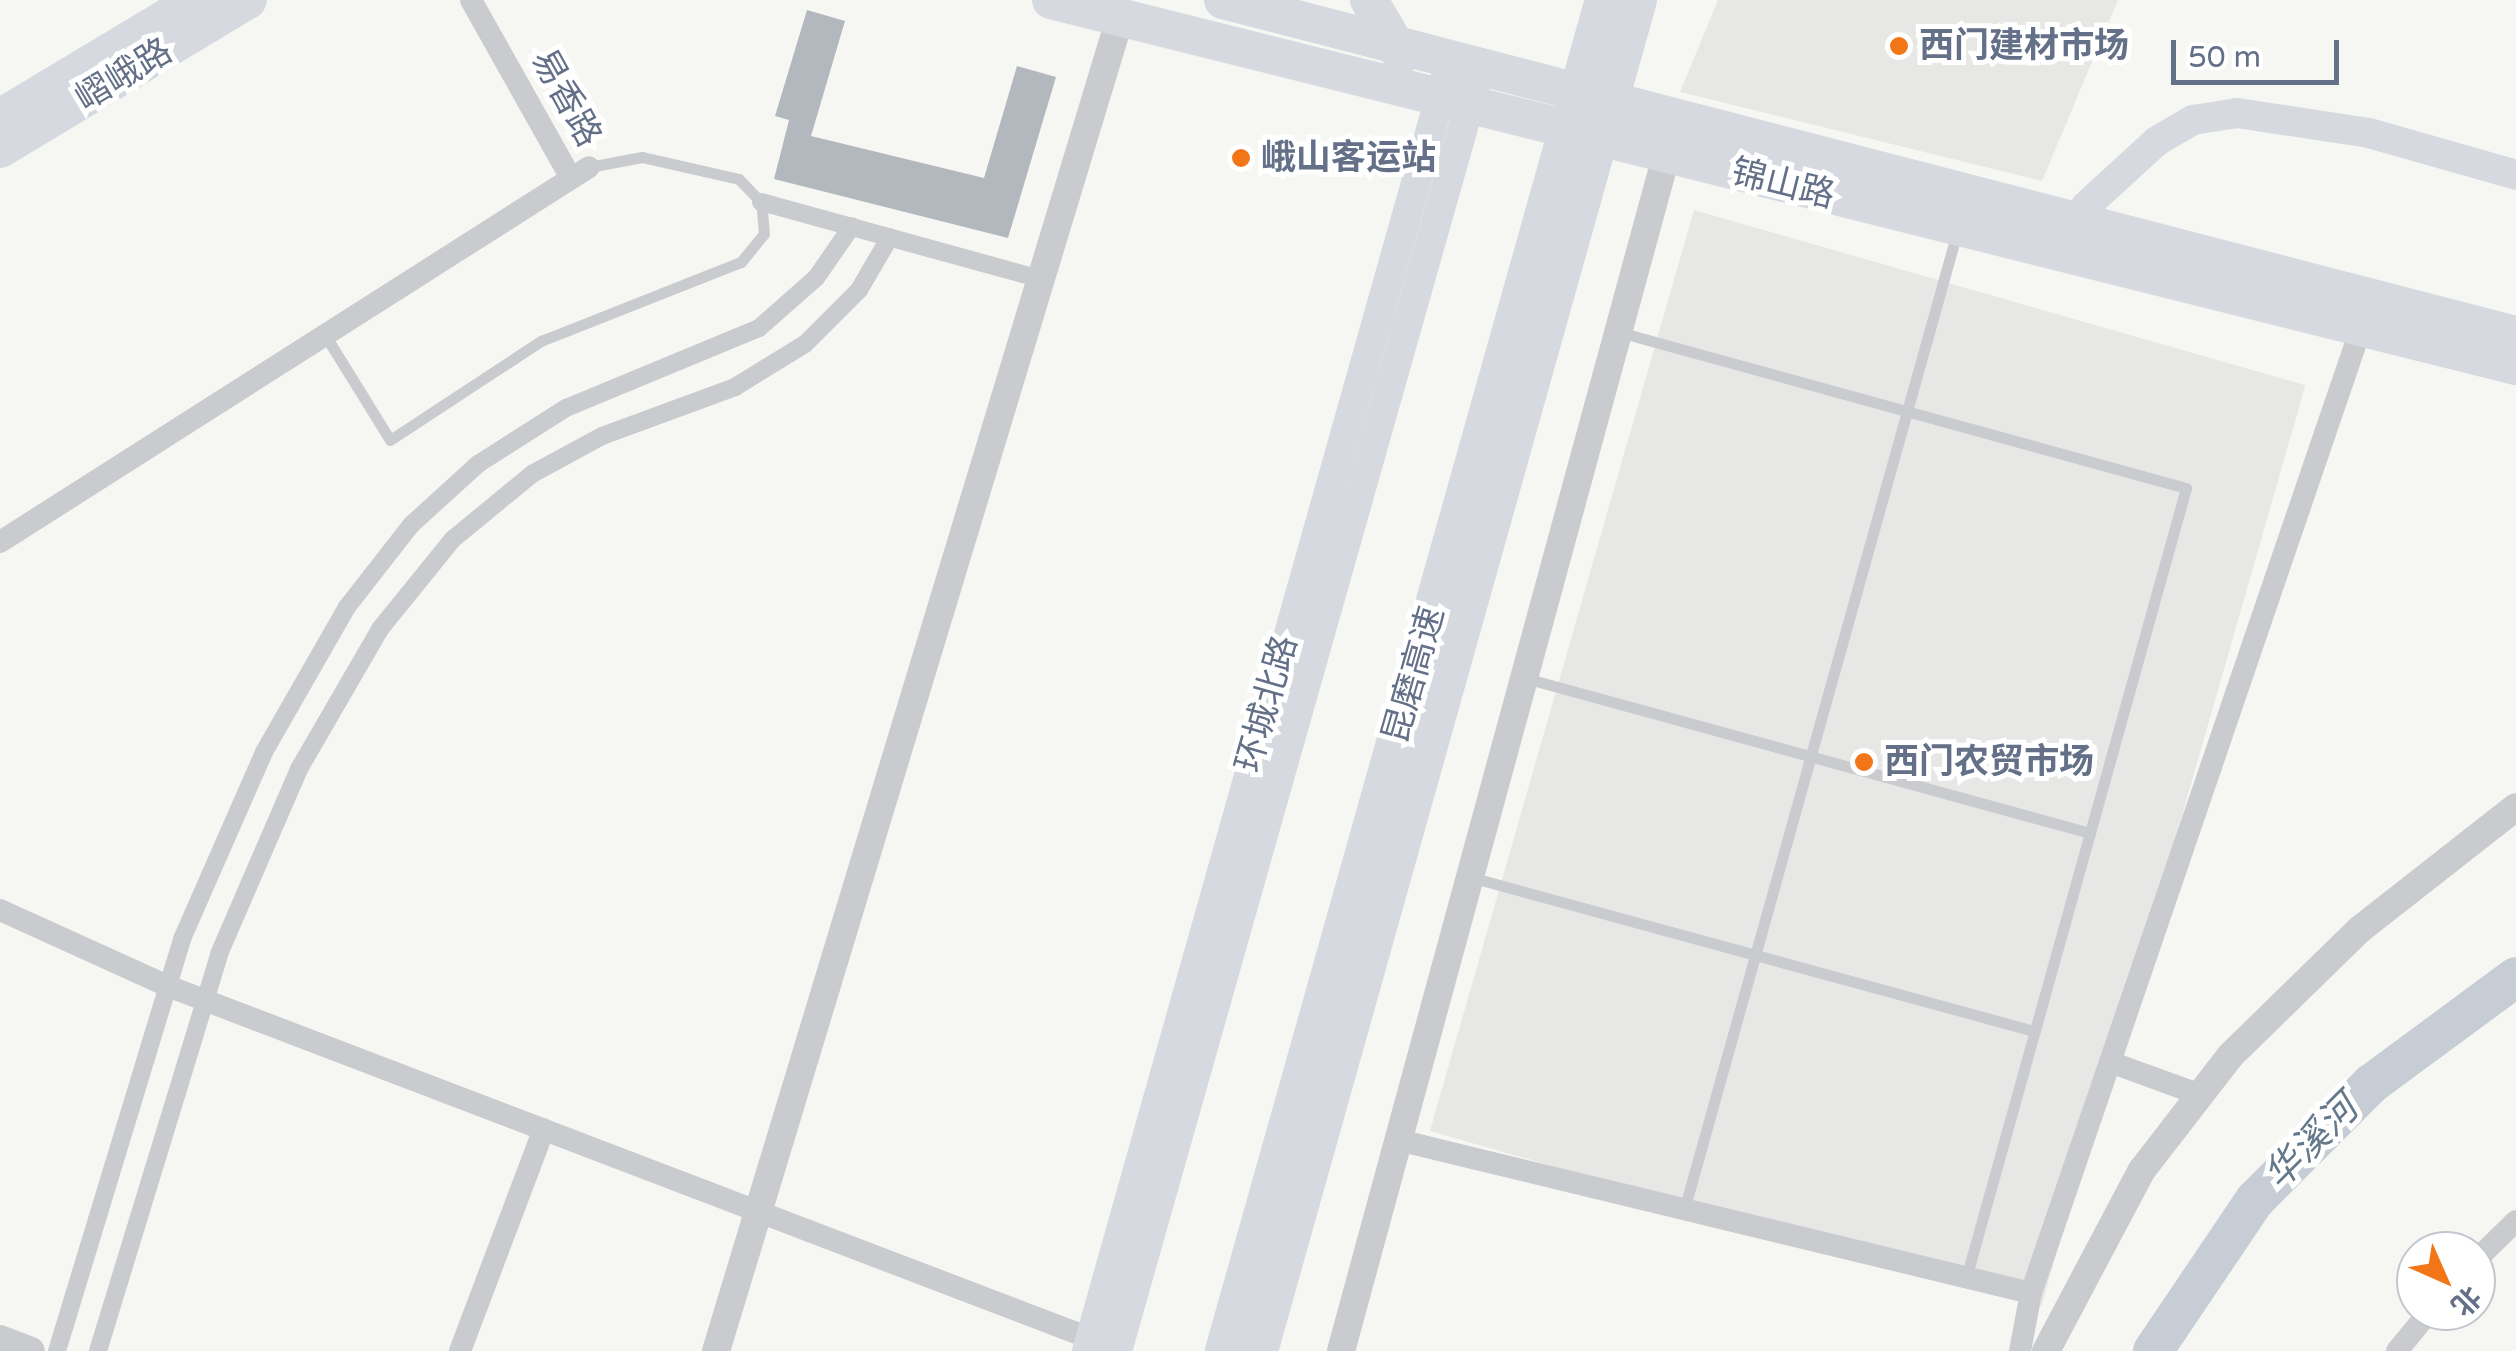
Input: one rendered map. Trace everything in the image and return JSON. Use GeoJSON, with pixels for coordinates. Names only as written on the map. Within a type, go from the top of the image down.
{"type":"FeatureCollection","features":[{"type":"Feature","properties":{"kind":"highway","name":"嶍峨路"},"geometry":{"type":"LineString","coordinates":[[0,118],[196,0]]}},
{"type":"Feature","properties":{"kind":"highway","name":"嶍峨路"},"geometry":{"type":"LineString","coordinates":[[0,149],[248,0]]}},
{"type":"Feature","properties":{"kind":"highway","name":"锦山路"},"geometry":{"type":"LineString","coordinates":[[1051,0],[1124,9],[1316,68],[1958,228],[2071,238],[2516,335]]}},
{"type":"Feature","properties":{"kind":"highway","name":"锦山路"},"geometry":{"type":"LineString","coordinates":[[1224,0],[1291,9],[1390,43],[1677,118],[2361,328],[2516,366]]}},
{"type":"Feature","properties":{"kind":"highway"},"geometry":{"type":"LineString","coordinates":[[1370,0],[1390,43],[1453,102]]}},
{"type":"Feature","properties":{"kind":"highway"},"geometry":{"type":"LineString","coordinates":[[1594,0],[1620,50],[1666,0]]}},
{"type":"Feature","properties":{"kind":"highway","name":"昆磨高速"},"geometry":{"type":"LineString","coordinates":[[1606,0],[1620,50]]}},
{"type":"Feature","properties":{"kind":"highway","name":"昆磨高速"},"geometry":{"type":"LineString","coordinates":[[1224,1351],[1637,0]]}},
{"type":"Feature","properties":{"kind":"highway"},"geometry":{"type":"LineString","coordinates":[[1291,9],[1316,68]]}},
{"type":"Feature","properties":{"kind":"highway","name":"昆磨高速"},"geometry":{"type":"LineString","coordinates":[[1258,1351],[1528,383],[1569,222]]}},
{"type":"Feature","properties":{"kind":"main road","name":"环城北路"},"geometry":{"type":"LineString","coordinates":[[1103,1347],[1465,63]]}},
{"type":"Feature","properties":{"kind":"main road"},"geometry":{"type":"LineString","coordinates":[[2071,238],[2157,141],[2193,120],[2237,113],[2370,134],[2516,175]]}},
{"type":"Feature","properties":{"kind":"street","name":"易香路"},"geometry":{"type":"LineString","coordinates":[[471,0],[580,173]]}},
{"type":"Feature","properties":{"kind":"street"},"geometry":{"type":"LineString","coordinates":[[716,1351],[1124,9]]}},
{"type":"Feature","properties":{"kind":"street"},"geometry":{"type":"LineString","coordinates":[[1341,1351],[1677,118]]}},
{"type":"Feature","properties":{"kind":"street"},"geometry":{"type":"LineString","coordinates":[[0,542],[580,173]]}},
{"type":"Feature","properties":{"kind":"street"},"geometry":{"type":"LineString","coordinates":[[761,202],[1041,279]]}},
{"type":"Feature","properties":{"kind":"street"},"geometry":{"type":"LineString","coordinates":[[57,1351],[165,985],[277,725],[347,607],[411,525],[544,420],[759,328],[816,278],[852,226]]}},
{"type":"Feature","properties":{"kind":"street"},"geometry":{"type":"LineString","coordinates":[[98,1351],[202,999],[339,694],[453,539],[569,452],[776,365],[833,319],[890,237]]}},
{"type":"Feature","properties":{"kind":"street"},"geometry":{"type":"LineString","coordinates":[[2020,1351],[2031,1293],[2361,328]]}},
{"type":"Feature","properties":{"kind":"street"},"geometry":{"type":"LineString","coordinates":[[2046,1351],[2106,1230],[2198,1094],[2359,930],[2516,808]]}},
{"type":"Feature","properties":{"kind":"street"},"geometry":{"type":"LineString","coordinates":[[0,910],[165,985],[1103,1347]]}},
{"type":"Feature","properties":{"kind":"street"},"geometry":{"type":"LineString","coordinates":[[2110,1062],[2198,1094]]}},
{"type":"Feature","properties":{"kind":"street"},"geometry":{"type":"LineString","coordinates":[[460,1351],[544,1129]]}},
{"type":"Feature","properties":{"kind":"street"},"geometry":{"type":"LineString","coordinates":[[1398,1140],[2031,1293]]}},
{"type":"Feature","properties":{"kind":"street"},"geometry":{"type":"LineString","coordinates":[[2496,1240],[2516,1221]]}},
{"type":"Feature","properties":{"kind":"street"},"geometry":{"type":"LineString","coordinates":[[2397,1351],[2414,1331]]}},
{"type":"Feature","properties":{"kind":"street"},"geometry":{"type":"LineString","coordinates":[[0,1339],[31,1351]]}},
{"type":"Feature","properties":{"kind":"lane"},"geometry":{"type":"LineString","coordinates":[[325,335],[390,440],[542,341],[741,262],[764,234],[761,202],[739,179],[642,157],[580,173]]}},
{"type":"Feature","properties":{"kind":"lane"},"geometry":{"type":"LineString","coordinates":[[1684,1210],[1958,228]]}},
{"type":"Feature","properties":{"kind":"lane"},"geometry":{"type":"LineString","coordinates":[[1618,332],[2186,488],[1966,1278]]}},
{"type":"Feature","properties":{"kind":"lane"},"geometry":{"type":"LineString","coordinates":[[1524,678],[2090,833]]}},
{"type":"Feature","properties":{"kind":"lane"},"geometry":{"type":"LineString","coordinates":[[1470,877],[2034,1031]]}},
{"type":"Feature","properties":{"kind":"shaded area","name":"西门建材市场"},"geometry":{"type":"Polygon","coordinates":[[[1718,0],[2118,0],[2042,181],[1680,92],[1718,0]]]}},
{"type":"Feature","properties":{"kind":"shaded area","name":"西门农贸市场"},"geometry":{"type":"Polygon","coordinates":[[[1694,210],[2305,385],[2041,1306],[1430,1131],[1694,210]]]}},
{"type":"Feature","properties":{"kind":"building"},"geometry":{"type":"Polygon","coordinates":[[[807,10],[845,21],[811,136],[984,178],[1017,66],[1056,77],[1008,238],[774,179],[789,120],[775,116],[807,10]]]}},
{"type":"Feature","properties":{"kind":"waterway","name":"华溪河"},"geometry":{"type":"LineString","coordinates":[[2153,1351],[2255,1200],[2371,1084],[2516,977]]}},
{"type":"Feature","properties":{"kind":"place","name":"西门建材市场"},"geometry":{"type":"Point","coordinates":[1899,46]}},
{"type":"Feature","properties":{"kind":"place","name":"峨山客运站"},"geometry":{"type":"Point","coordinates":[1241,158]}},
{"type":"Feature","properties":{"kind":"place","name":"西门农贸市场"},"geometry":{"type":"Point","coordinates":[1864,762]}}]}
